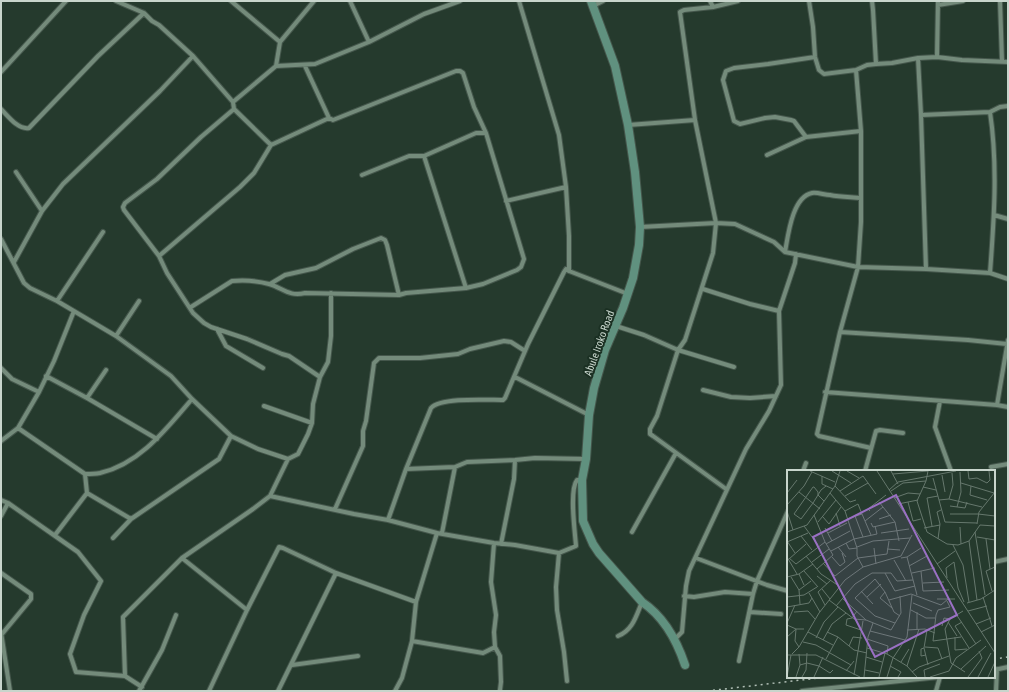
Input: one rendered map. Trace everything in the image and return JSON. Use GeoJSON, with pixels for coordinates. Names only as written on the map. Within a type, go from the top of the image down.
{"type":"FeatureCollection","features":[{"type":"Feature","properties":{"kind":"street"},"geometry":{"type":"LineString","coordinates":[[1,72],[66,1]]}},
{"type":"Feature","properties":{"kind":"street"},"geometry":{"type":"LineString","coordinates":[[116,1],[144,13],[152,22],[159,25],[193,56],[234,102],[234,109],[271,145]]}},
{"type":"Feature","properties":{"kind":"street"},"geometry":{"type":"LineString","coordinates":[[231,1],[280,42]]}},
{"type":"Feature","properties":{"kind":"street"},"geometry":{"type":"LineString","coordinates":[[234,102],[276,66],[280,42],[314,1]]}},
{"type":"Feature","properties":{"kind":"street"},"geometry":{"type":"LineString","coordinates":[[350,1],[369,42]]}},
{"type":"Feature","properties":{"kind":"street"},"geometry":{"type":"LineString","coordinates":[[276,66],[305,66],[315,64],[369,42],[424,14],[460,1]]}},
{"type":"Feature","properties":{"kind":"street"},"geometry":{"type":"LineString","coordinates":[[519,1],[559,135],[566,186],[569,236],[569,271]]}},
{"type":"Feature","properties":{"kind":"street"},"geometry":{"type":"LineString","coordinates":[[592,4],[603,1]]}},
{"type":"Feature","properties":{"kind":"street"},"geometry":{"type":"LineString","coordinates":[[710,1],[713,7]]}},
{"type":"Feature","properties":{"kind":"street"},"geometry":{"type":"LineString","coordinates":[[726,489],[650,434],[650,429],[660,409],[678,350],[685,340],[714,253],[716,223],[695,120],[680,12],[684,10],[713,7],[738,1]]}},
{"type":"Feature","properties":{"kind":"street"},"geometry":{"type":"LineString","coordinates":[[809,1],[813,27],[815,57],[819,70],[824,74],[856,70],[876,64],[892,63],[918,58],[937,57],[962,60],[1008,62]]}},
{"type":"Feature","properties":{"kind":"street"},"geometry":{"type":"LineString","coordinates":[[872,1],[874,10],[876,64]]}},
{"type":"Feature","properties":{"kind":"street"},"geometry":{"type":"LineString","coordinates":[[937,57],[938,3],[963,1]]}},
{"type":"Feature","properties":{"kind":"street"},"geometry":{"type":"LineString","coordinates":[[1000,1],[1002,61]]}},
{"type":"Feature","properties":{"kind":"street","name":"Abule Iroko Road"},"geometry":{"type":"LineString","coordinates":[[592,4],[614,66],[628,125],[635,172],[640,227],[637,261],[628,294],[596,379],[589,415],[586,459],[582,480],[583,521],[593,544],[604,559],[642,602],[657,614],[666,626],[685,665]]}},
{"type":"Feature","properties":{"kind":"street"},"geometry":{"type":"LineString","coordinates":[[1,109],[20,127],[24,129],[29,128],[98,56],[144,13]]}},
{"type":"Feature","properties":{"kind":"street"},"geometry":{"type":"LineString","coordinates":[[14,262],[42,212],[63,184],[160,91],[193,56]]}},
{"type":"Feature","properties":{"kind":"street"},"geometry":{"type":"LineString","coordinates":[[806,137],[794,121],[791,120],[765,118],[740,124],[736,123],[723,80],[726,72],[734,68],[815,57]]}},
{"type":"Feature","properties":{"kind":"street"},"geometry":{"type":"LineString","coordinates":[[918,58],[926,269]]}},
{"type":"Feature","properties":{"kind":"street"},"geometry":{"type":"LineString","coordinates":[[305,66],[329,118]]}},
{"type":"Feature","properties":{"kind":"street"},"geometry":{"type":"LineString","coordinates":[[856,70],[861,131],[861,222],[858,267],[840,332],[816,434],[871,448]]}},
{"type":"Feature","properties":{"kind":"street"},"geometry":{"type":"LineString","coordinates":[[159,256],[240,187],[254,173],[271,145],[329,118],[334,120],[337,119],[456,71],[460,71],[463,74],[474,107],[486,132],[524,259],[521,267],[483,284],[466,288],[406,293],[399,295],[305,292],[298,294],[284,292],[270,284],[232,281],[191,307]]}},
{"type":"Feature","properties":{"kind":"street"},"geometry":{"type":"LineString","coordinates":[[921,115],[990,112],[1000,107],[1008,106]]}},
{"type":"Feature","properties":{"kind":"street"},"geometry":{"type":"LineString","coordinates":[[234,109],[157,179],[125,203],[123,207],[159,256],[167,273],[191,307],[193,313],[204,323],[289,356],[320,377]]}},
{"type":"Feature","properties":{"kind":"street"},"geometry":{"type":"LineString","coordinates":[[990,112],[993,133],[994,215],[990,273]]}},
{"type":"Feature","properties":{"kind":"street"},"geometry":{"type":"LineString","coordinates":[[628,125],[695,120]]}},
{"type":"Feature","properties":{"kind":"street"},"geometry":{"type":"LineString","coordinates":[[767,155],[806,137],[861,131]]}},
{"type":"Feature","properties":{"kind":"street"},"geometry":{"type":"LineString","coordinates":[[362,175],[410,156],[424,156],[476,133],[486,132]]}},
{"type":"Feature","properties":{"kind":"street"},"geometry":{"type":"LineString","coordinates":[[424,156],[466,288]]}},
{"type":"Feature","properties":{"kind":"street"},"geometry":{"type":"LineString","coordinates":[[16,172],[42,212]]}},
{"type":"Feature","properties":{"kind":"street"},"geometry":{"type":"LineString","coordinates":[[506,201],[566,186]]}},
{"type":"Feature","properties":{"kind":"street"},"geometry":{"type":"LineString","coordinates":[[785,252],[795,208],[806,195],[812,193],[861,198]]}},
{"type":"Feature","properties":{"kind":"street"},"geometry":{"type":"LineString","coordinates":[[994,215],[1008,220]]}},
{"type":"Feature","properties":{"kind":"street"},"geometry":{"type":"LineString","coordinates":[[640,227],[716,223],[735,224],[774,242],[785,252],[858,267],[990,273],[1008,279]]}},
{"type":"Feature","properties":{"kind":"street"},"geometry":{"type":"LineString","coordinates":[[57,301],[103,232]]}},
{"type":"Feature","properties":{"kind":"street"},"geometry":{"type":"LineString","coordinates":[[270,284],[286,275],[316,268],[353,249],[381,238],[385,240],[388,245],[399,295]]}},
{"type":"Feature","properties":{"kind":"street"},"geometry":{"type":"LineString","coordinates":[[1,239],[24,283],[30,288],[57,301],[116,336],[171,376],[230,436],[258,449],[288,458],[298,454],[312,423],[313,404],[320,377],[328,362],[331,343],[332,293]]}},
{"type":"Feature","properties":{"kind":"street"},"geometry":{"type":"LineString","coordinates":[[674,640],[682,632],[684,596],[689,571],[726,489],[746,449],[769,411],[781,385],[779,311],[795,262],[796,254]]}},
{"type":"Feature","properties":{"kind":"street"},"geometry":{"type":"LineString","coordinates":[[388,520],[406,469],[431,408],[434,405],[459,400],[503,400],[505,398],[525,351],[560,277],[566,269],[628,294]]}},
{"type":"Feature","properties":{"kind":"street"},"geometry":{"type":"LineString","coordinates":[[703,289],[750,304],[779,311]]}},
{"type":"Feature","properties":{"kind":"street"},"geometry":{"type":"LineString","coordinates":[[116,336],[139,301]]}},
{"type":"Feature","properties":{"kind":"street"},"geometry":{"type":"LineString","coordinates":[[1,440],[18,428],[39,392],[74,311]]}},
{"type":"Feature","properties":{"kind":"street"},"geometry":{"type":"LineString","coordinates":[[616,326],[644,335],[678,350],[734,367]]}},
{"type":"Feature","properties":{"kind":"street"},"geometry":{"type":"LineString","coordinates":[[217,329],[226,346],[263,368]]}},
{"type":"Feature","properties":{"kind":"street"},"geometry":{"type":"LineString","coordinates":[[840,332],[1008,344]]}},
{"type":"Feature","properties":{"kind":"street"},"geometry":{"type":"LineString","coordinates":[[997,405],[1008,340]]}},
{"type":"Feature","properties":{"kind":"street"},"geometry":{"type":"LineString","coordinates":[[336,509],[363,446],[363,431],[366,421],[374,363],[376,360],[379,358],[420,358],[458,354],[470,349],[504,341],[511,342],[525,351]]}},
{"type":"Feature","properties":{"kind":"street"},"geometry":{"type":"LineString","coordinates":[[1,368],[12,379],[39,392]]}},
{"type":"Feature","properties":{"kind":"street"},"geometry":{"type":"LineString","coordinates":[[86,398],[106,370]]}},
{"type":"Feature","properties":{"kind":"street"},"geometry":{"type":"LineString","coordinates":[[46,376],[157,439]]}},
{"type":"Feature","properties":{"kind":"street"},"geometry":{"type":"LineString","coordinates":[[515,377],[589,415]]}},
{"type":"Feature","properties":{"kind":"street"},"geometry":{"type":"LineString","coordinates":[[703,390],[731,397],[750,398],[776,396]]}},
{"type":"Feature","properties":{"kind":"street"},"geometry":{"type":"LineString","coordinates":[[825,392],[1008,407]]}},
{"type":"Feature","properties":{"kind":"street"},"geometry":{"type":"LineString","coordinates":[[18,428],[85,474],[100,473],[124,465],[157,439],[192,399]]}},
{"type":"Feature","properties":{"kind":"street"},"geometry":{"type":"LineString","coordinates":[[940,401],[935,427],[951,470]]}},
{"type":"Feature","properties":{"kind":"street"},"geometry":{"type":"LineString","coordinates":[[264,406],[312,423]]}},
{"type":"Feature","properties":{"kind":"street"},"geometry":{"type":"LineString","coordinates":[[865,470],[876,431],[880,430],[903,433]]}},
{"type":"Feature","properties":{"kind":"street"},"geometry":{"type":"LineString","coordinates":[[113,538],[130,519],[219,459],[230,436]]}},
{"type":"Feature","properties":{"kind":"street"},"geometry":{"type":"LineString","coordinates":[[632,532],[676,453]]}},
{"type":"Feature","properties":{"kind":"street"},"geometry":{"type":"LineString","coordinates":[[126,676],[123,617],[182,558],[270,496],[288,458]]}},
{"type":"Feature","properties":{"kind":"street"},"geometry":{"type":"LineString","coordinates":[[406,469],[455,467],[467,462],[535,458],[586,459]]}},
{"type":"Feature","properties":{"kind":"street"},"geometry":{"type":"LineString","coordinates":[[501,544],[514,479],[515,460]]}},
{"type":"Feature","properties":{"kind":"street"},"geometry":{"type":"LineString","coordinates":[[803,470],[806,463]]}},
{"type":"Feature","properties":{"kind":"street"},"geometry":{"type":"LineString","coordinates":[[991,468],[1008,464]]}},
{"type":"Feature","properties":{"kind":"street"},"geometry":{"type":"LineString","coordinates":[[395,691],[402,678],[412,641],[416,602],[439,533],[455,467]]}},
{"type":"Feature","properties":{"kind":"street"},"geometry":{"type":"LineString","coordinates":[[55,535],[87,493],[85,474]]}},
{"type":"Feature","properties":{"kind":"street"},"geometry":{"type":"LineString","coordinates":[[270,496],[388,520],[439,533],[494,543],[559,552],[576,546],[573,496],[574,484],[577,480],[582,480]]}},
{"type":"Feature","properties":{"kind":"street"},"geometry":{"type":"LineString","coordinates":[[87,493],[130,519]]}},
{"type":"Feature","properties":{"kind":"street"},"geometry":{"type":"LineString","coordinates":[[1,500],[8,503],[78,552],[101,581],[84,615],[70,654],[76,672],[126,676],[141,689],[162,650],[176,615]]}},
{"type":"Feature","properties":{"kind":"street"},"geometry":{"type":"LineString","coordinates":[[1,516],[8,503]]}},
{"type":"Feature","properties":{"kind":"street"},"geometry":{"type":"LineString","coordinates":[[739,661],[753,594],[787,513]]}},
{"type":"Feature","properties":{"kind":"street"},"geometry":{"type":"LineString","coordinates":[[494,543],[492,582],[496,615],[494,632],[495,647],[500,656],[500,690]]}},
{"type":"Feature","properties":{"kind":"street"},"geometry":{"type":"LineString","coordinates":[[209,691],[247,610],[279,547],[336,573],[416,602]]}},
{"type":"Feature","properties":{"kind":"street"},"geometry":{"type":"LineString","coordinates":[[559,552],[556,586],[556,610],[564,652],[566,681]]}},
{"type":"Feature","properties":{"kind":"street"},"geometry":{"type":"LineString","coordinates":[[182,558],[247,610]]}},
{"type":"Feature","properties":{"kind":"street"},"geometry":{"type":"LineString","coordinates":[[696,558],[787,591]]}},
{"type":"Feature","properties":{"kind":"street"},"geometry":{"type":"LineString","coordinates":[[995,562],[1008,559]]}},
{"type":"Feature","properties":{"kind":"street"},"geometry":{"type":"LineString","coordinates":[[1,573],[31,594],[31,599],[2,632],[10,690],[5,691]]}},
{"type":"Feature","properties":{"kind":"street"},"geometry":{"type":"LineString","coordinates":[[278,691],[336,573]]}},
{"type":"Feature","properties":{"kind":"street"},"geometry":{"type":"LineString","coordinates":[[684,596],[694,597],[725,592],[753,594]]}},
{"type":"Feature","properties":{"kind":"street"},"geometry":{"type":"LineString","coordinates":[[618,636],[625,633],[630,628],[642,602]]}},
{"type":"Feature","properties":{"kind":"street"},"geometry":{"type":"LineString","coordinates":[[750,612],[781,614]]}},
{"type":"Feature","properties":{"kind":"street"},"geometry":{"type":"LineString","coordinates":[[412,641],[483,652],[495,647]]}},
{"type":"Feature","properties":{"kind":"street"},"geometry":{"type":"LineString","coordinates":[[292,665],[358,656]]}},
{"type":"Feature","properties":{"kind":"street"},"geometry":{"type":"LineString","coordinates":[[996,691],[996,669],[1008,667]]}},
{"type":"Feature","properties":{"kind":"street"},"geometry":{"type":"LineString","coordinates":[[802,691],[930,678]]}},
{"type":"Feature","properties":{"kind":"street"},"geometry":{"type":"LineString","coordinates":[[936,691],[940,678]]}},
{"type":"Feature","properties":{"kind":"railway"},"geometry":{"type":"LineString","coordinates":[[995,659],[1008,657]]}},
{"type":"Feature","properties":{"kind":"railway"},"geometry":{"type":"LineString","coordinates":[[707,691],[818,678]]}}]}
